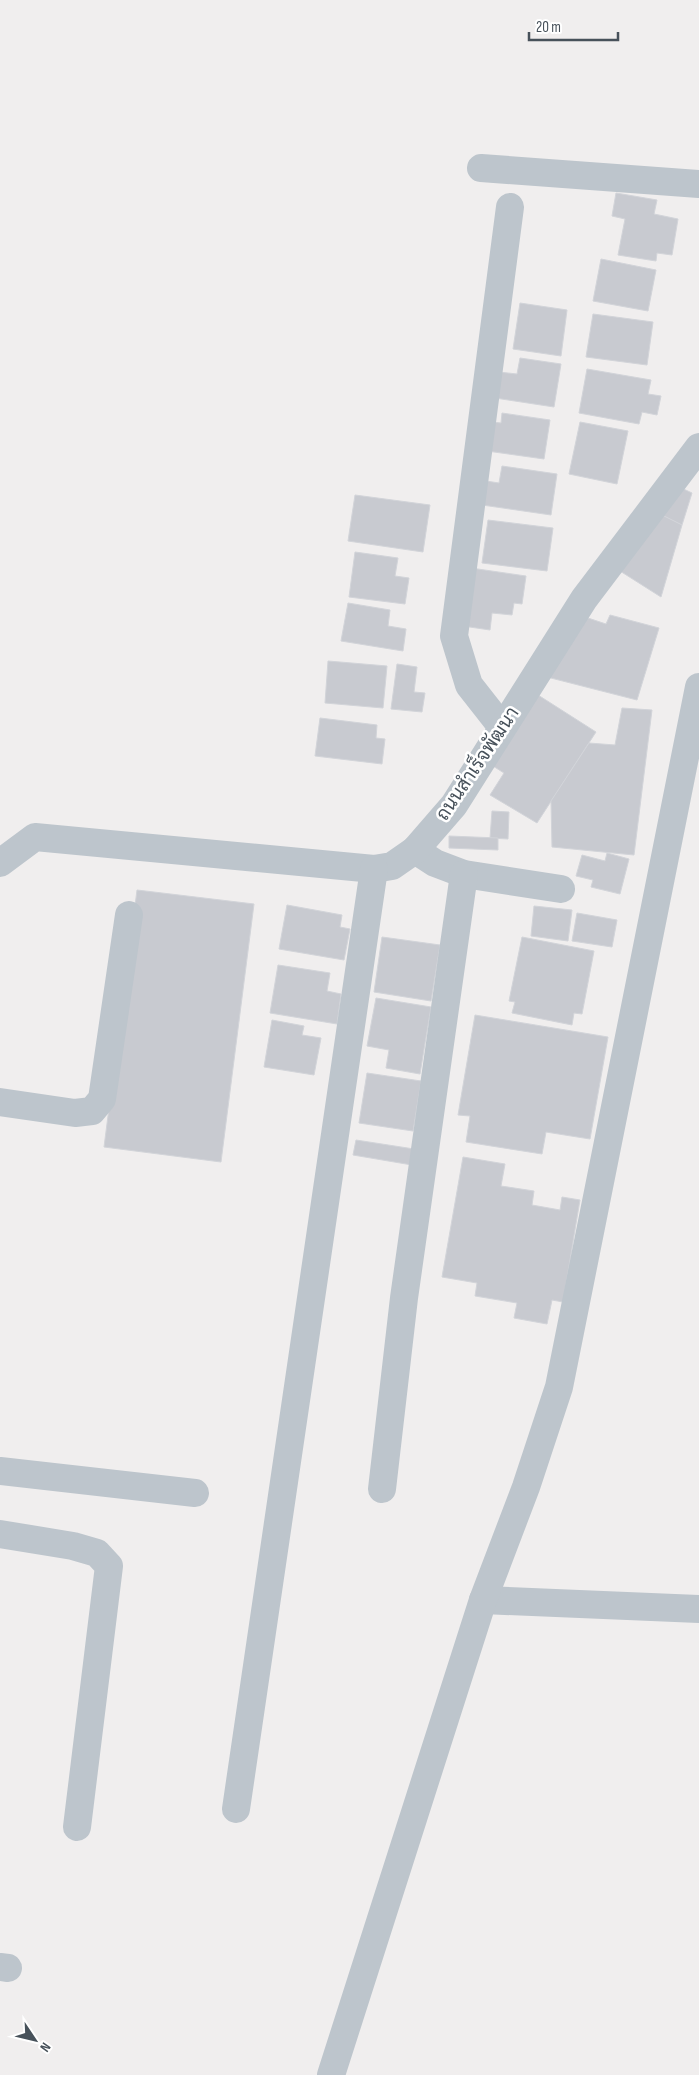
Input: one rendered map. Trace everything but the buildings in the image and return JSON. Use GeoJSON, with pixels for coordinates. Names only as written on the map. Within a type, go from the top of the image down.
{"type":"FeatureCollection","features":[{"type":"Feature","properties":{"kind":"street"},"geometry":{"type":"LineString","coordinates":[[481,168],[699,184]]}},
{"type":"Feature","properties":{"kind":"street"},"geometry":{"type":"LineString","coordinates":[[502,727],[469,685],[454,636],[510,207]]}},
{"type":"Feature","properties":{"kind":"street","name":"ถนนสำเร็จพัฒนา"},"geometry":{"type":"LineString","coordinates":[[0,862],[35,837],[374,869],[392,866],[414,850],[454,805],[584,599],[699,447]]}},
{"type":"Feature","properties":{"kind":"street"},"geometry":{"type":"LineString","coordinates":[[331,2075],[483,1600],[526,1487],[559,1387],[699,687]]}},
{"type":"Feature","properties":{"kind":"street"},"geometry":{"type":"LineString","coordinates":[[414,850],[435,863],[464,874],[561,889]]}},
{"type":"Feature","properties":{"kind":"street"},"geometry":{"type":"LineString","coordinates":[[236,1809],[374,869]]}},
{"type":"Feature","properties":{"kind":"street"},"geometry":{"type":"LineString","coordinates":[[382,1489],[404,1298],[464,874]]}},
{"type":"Feature","properties":{"kind":"street"},"geometry":{"type":"LineString","coordinates":[[0,1102],[74,1113],[92,1111],[102,1099],[129,915]]}},
{"type":"Feature","properties":{"kind":"street"},"geometry":{"type":"LineString","coordinates":[[0,1471],[195,1493]]}},
{"type":"Feature","properties":{"kind":"street"},"geometry":{"type":"LineString","coordinates":[[0,1534],[73,1546],[98,1553],[109,1566],[77,1827]]}},
{"type":"Feature","properties":{"kind":"street"},"geometry":{"type":"LineString","coordinates":[[483,1600],[699,1609]]}}]}
